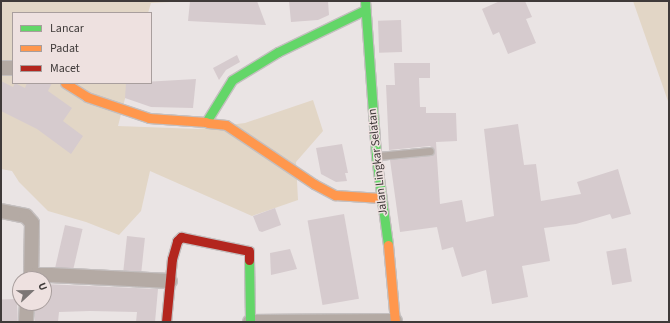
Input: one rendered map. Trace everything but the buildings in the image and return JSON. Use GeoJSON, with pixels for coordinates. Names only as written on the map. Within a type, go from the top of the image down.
{"type":"FeatureCollection","features":[{"type":"Feature","properties":{"kind":"street"},"geometry":{"type":"LineString","coordinates":[[208,123],[232,80],[278,52],[365,5]]}},
{"type":"Feature","properties":{"kind":"street","name":"Jalan Lingkar Selatan"},"geometry":{"type":"LineString","coordinates":[[365,5],[376,156],[391,263],[395,322]]}},
{"type":"Feature","properties":{"kind":"street"},"geometry":{"type":"LineString","coordinates":[[1,68],[12,68]]}},
{"type":"Feature","properties":{"kind":"street"},"geometry":{"type":"LineString","coordinates":[[67,84],[87,97],[149,118],[198,120],[226,125],[314,184],[335,195],[381,198]]}},
{"type":"Feature","properties":{"kind":"street"},"geometry":{"type":"LineString","coordinates":[[1,211],[26,216],[32,223],[31,271]]}},
{"type":"Feature","properties":{"kind":"street"},"geometry":{"type":"LineString","coordinates":[[166,322],[172,260],[177,241],[181,237],[248,251],[250,256],[250,321],[395,322]]}},
{"type":"Feature","properties":{"kind":"street"},"geometry":{"type":"LineString","coordinates":[[52,275],[170,281]]}},
{"type":"Feature","properties":{"kind":"street"},"geometry":{"type":"LineString","coordinates":[[26,322],[27,311]]}},
{"type":"Feature","properties":{"kind":"lane"},"geometry":{"type":"LineString","coordinates":[[376,156],[430,151]]}},
{"type":"Feature","properties":{"kind":"shaded area"},"geometry":{"type":"Polygon","coordinates":[[[1,1],[191,1],[151,3],[148,12],[12,12],[12,84],[129,84],[118,126],[198,129],[245,123],[313,100],[323,131],[296,162],[298,200],[252,216],[150,171],[141,211],[119,235],[86,222],[48,211],[19,182],[12,171],[1,169],[1,1]]]}},
{"type":"Feature","properties":{"kind":"shaded area"},"geometry":{"type":"Polygon","coordinates":[[[633,1],[669,1],[669,104],[633,1]]]}},
{"type":"Feature","properties":{"kind":"traffic: fast"},"geometry":{"type":"LineString","coordinates":[[365,1],[376,156],[388,245]]}},
{"type":"Feature","properties":{"kind":"traffic: fast"},"geometry":{"type":"LineString","coordinates":[[206,122],[232,80],[278,52],[365,10]]}},
{"type":"Feature","properties":{"kind":"traffic: fast"},"geometry":{"type":"LineString","coordinates":[[249,260],[250,320]]}},
{"type":"Feature","properties":{"kind":"traffic: slow"},"geometry":{"type":"LineString","coordinates":[[67,84],[87,97],[149,118],[206,122]]}},
{"type":"Feature","properties":{"kind":"traffic: slow"},"geometry":{"type":"LineString","coordinates":[[208,123],[226,125],[314,184],[335,195],[381,198]]}},
{"type":"Feature","properties":{"kind":"traffic: slow"},"geometry":{"type":"LineString","coordinates":[[388,245],[395,322]]}},
{"type":"Feature","properties":{"kind":"traffic: jam"},"geometry":{"type":"LineString","coordinates":[[166,322],[172,259],[177,241],[181,237],[249,251],[249,260]]}}]}
